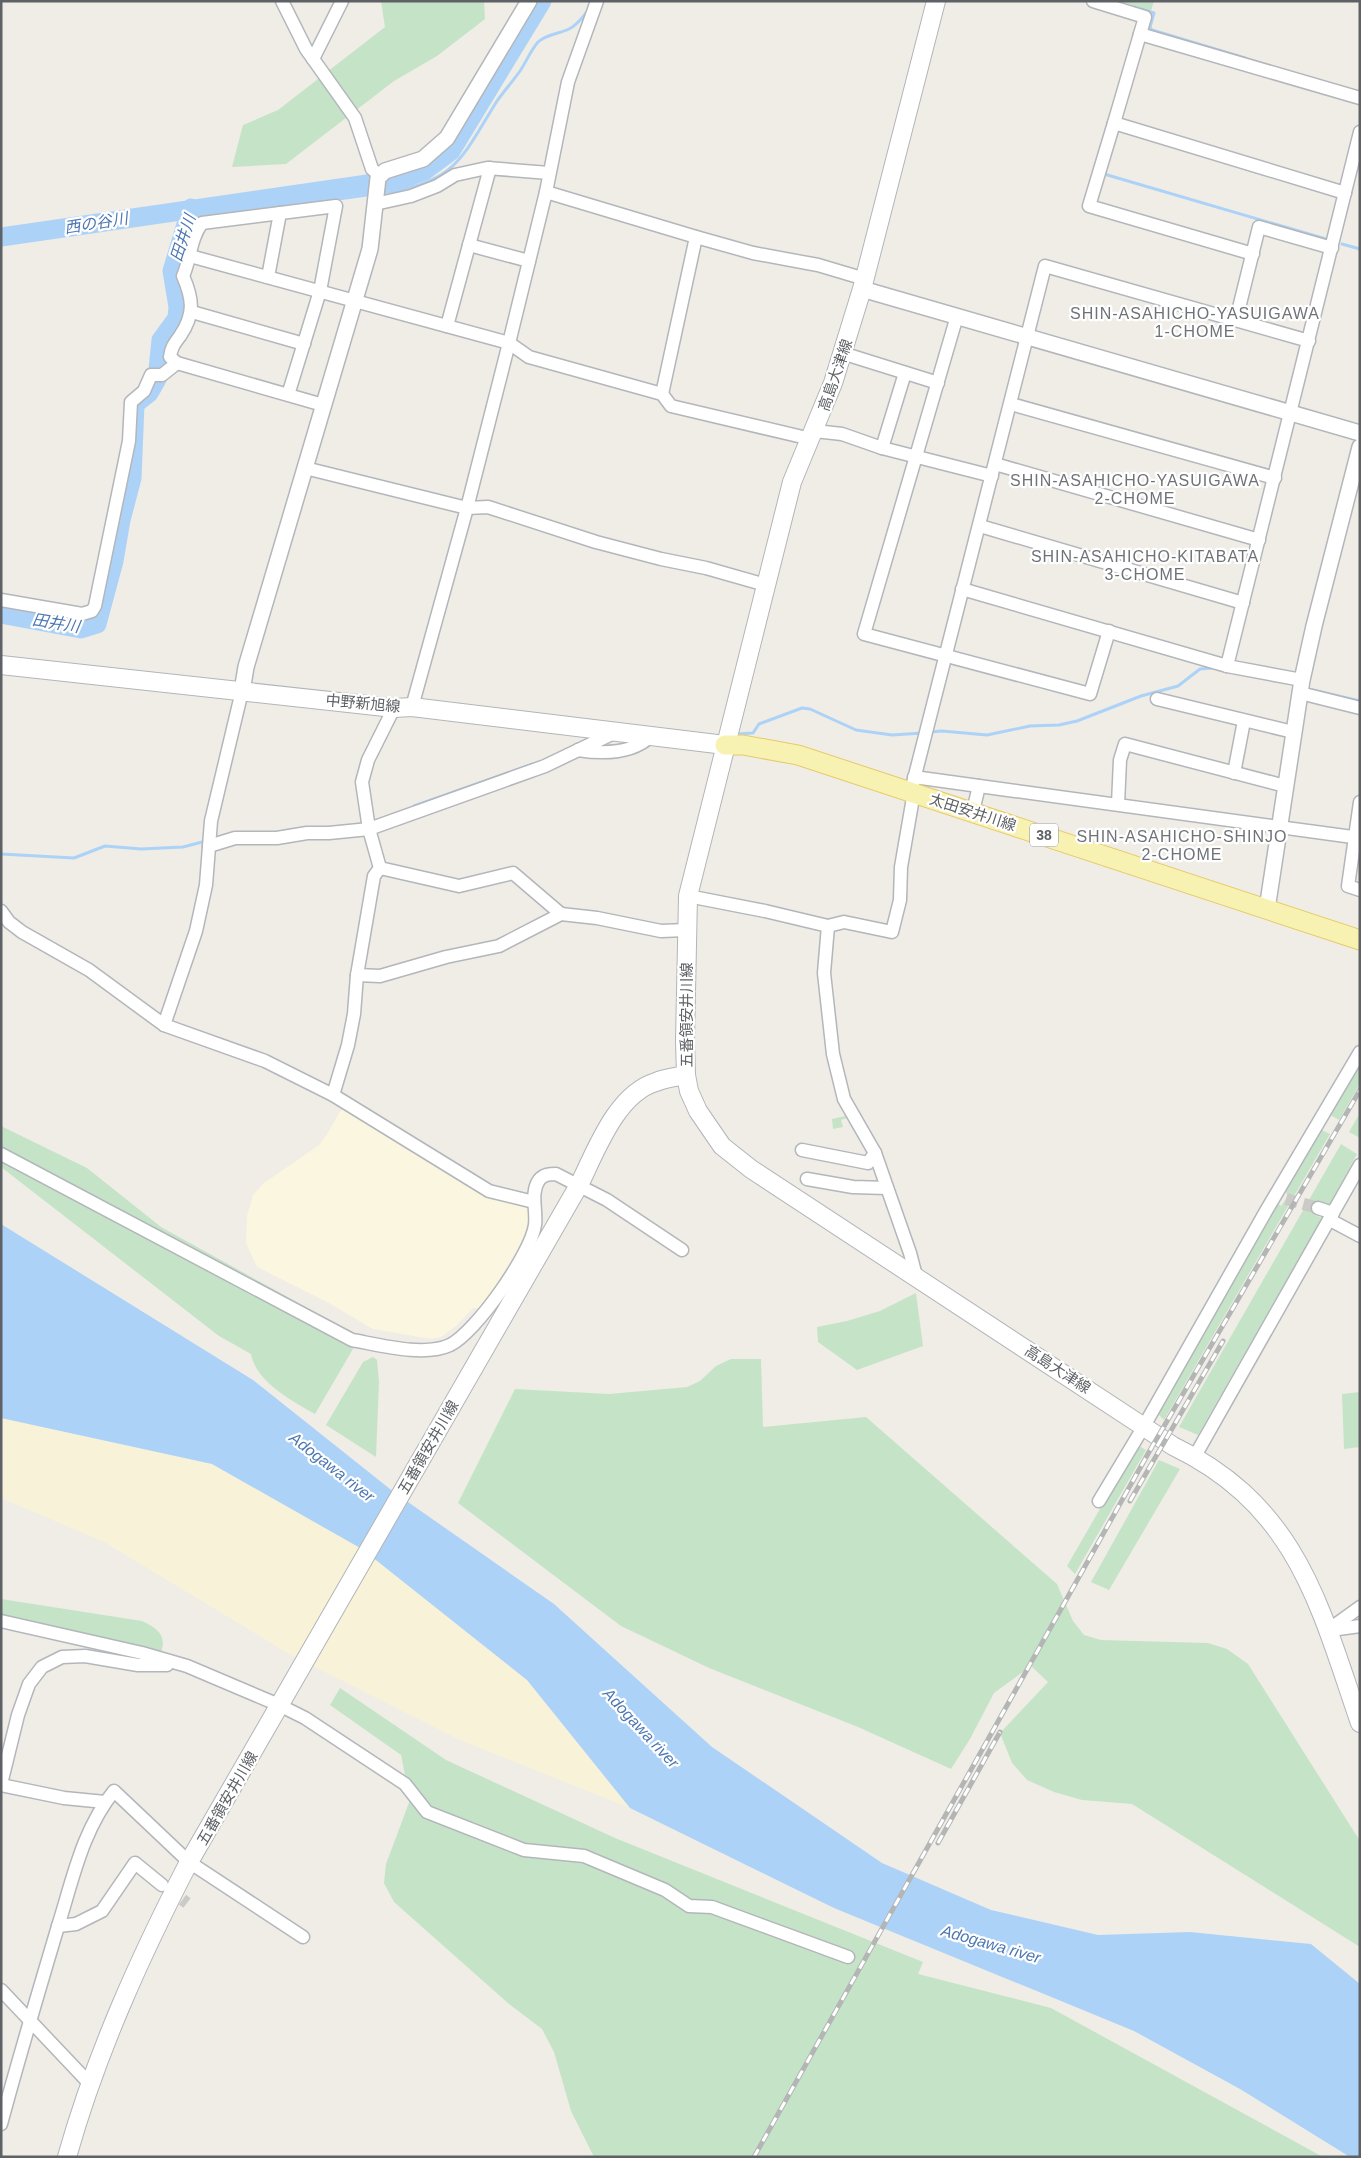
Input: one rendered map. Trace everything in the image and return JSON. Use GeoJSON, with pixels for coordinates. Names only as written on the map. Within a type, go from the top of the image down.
{"type":"FeatureCollection","features":[{"type":"Feature","properties":{"kind":"main road","name":"高島大津線"},"geometry":{"type":"LineString","coordinates":[[725,745],[792,482],[834,383],[864,284],[936,1]]}},
{"type":"Feature","properties":{"kind":"main road","name":"中野新旭線"},"geometry":{"type":"LineString","coordinates":[[1,665],[394,708],[412,707],[725,745]]}},
{"type":"Feature","properties":{"kind":"main road","name":"太田安井川線"},"geometry":{"type":"LineString","coordinates":[[725,745],[742,745],[798,756],[913,787],[973,812],[1360,940]]}},
{"type":"Feature","properties":{"kind":"main road","name":"五番領安井川線"},"geometry":{"type":"LineString","coordinates":[[67,2157],[90,2084],[134,1974],[189,1862],[579,1185],[612,1120],[631,1097],[654,1082],[686,1075],[686,930],[688,896],[725,745]]}},
{"type":"Feature","properties":{"kind":"main road","name":"高島大津線"},"geometry":{"type":"LineString","coordinates":[[686,1075],[689,1091],[698,1111],[722,1146],[751,1169],[1173,1446],[1195,1456],[1246,1494],[1275,1526],[1295,1555],[1308,1581],[1328,1630],[1360,1723]]}},
{"type":"Feature","properties":{"kind":"street"},"geometry":{"type":"LineString","coordinates":[[282,1],[313,59],[355,118],[372,168],[379,175]]}},
{"type":"Feature","properties":{"kind":"street"},"geometry":{"type":"LineString","coordinates":[[313,59],[342,1]]}},
{"type":"Feature","properties":{"kind":"street"},"geometry":{"type":"LineString","coordinates":[[164,1025],[196,931],[206,885],[211,821],[246,667],[370,249],[376,187],[379,175],[385,171],[423,159],[447,138],[529,1]]}},
{"type":"Feature","properties":{"kind":"street"},"geometry":{"type":"LineString","coordinates":[[412,707],[467,508],[509,342],[546,192],[568,82],[596,1]]}},
{"type":"Feature","properties":{"kind":"street"},"geometry":{"type":"LineString","coordinates":[[1093,1],[1145,17],[1089,206],[1252,254]]}},
{"type":"Feature","properties":{"kind":"street"},"geometry":{"type":"LineString","coordinates":[[1140,34],[1360,98]]}},
{"type":"Feature","properties":{"kind":"street"},"geometry":{"type":"LineString","coordinates":[[1114,123],[1345,193]]}},
{"type":"Feature","properties":{"kind":"street"},"geometry":{"type":"LineString","coordinates":[[1227,666],[1360,132]]}},
{"type":"Feature","properties":{"kind":"street"},"geometry":{"type":"LineString","coordinates":[[375,204],[411,196],[438,186],[456,175],[490,168],[549,173]]}},
{"type":"Feature","properties":{"kind":"street"},"geometry":{"type":"LineString","coordinates":[[447,326],[490,168]]}},
{"type":"Feature","properties":{"kind":"street"},"geometry":{"type":"LineString","coordinates":[[546,192],[696,237],[753,252],[818,265],[864,284],[958,316],[1360,433]]}},
{"type":"Feature","properties":{"kind":"street"},"geometry":{"type":"LineString","coordinates":[[288,395],[320,291],[336,206],[202,223],[194,234],[190,256],[183,276],[188,289],[192,312],[171,349],[170,358],[177,363],[288,395],[323,405]]}},
{"type":"Feature","properties":{"kind":"street"},"geometry":{"type":"LineString","coordinates":[[268,277],[280,214]]}},
{"type":"Feature","properties":{"kind":"street"},"geometry":{"type":"LineString","coordinates":[[1236,320],[1259,227],[1332,248]]}},
{"type":"Feature","properties":{"kind":"street"},"geometry":{"type":"LineString","coordinates":[[662,394],[696,237]]}},
{"type":"Feature","properties":{"kind":"street"},"geometry":{"type":"LineString","coordinates":[[469,245],[529,261]]}},
{"type":"Feature","properties":{"kind":"street"},"geometry":{"type":"LineString","coordinates":[[190,256],[509,342],[529,358],[662,394],[671,406],[813,435],[842,434],[916,458],[994,470],[1259,540]]}},
{"type":"Feature","properties":{"kind":"street"},"geometry":{"type":"LineString","coordinates":[[688,896],[828,926],[844,922],[892,932],[900,900],[902,867],[913,787],[1045,266],[1309,341]]}},
{"type":"Feature","properties":{"kind":"street"},"geometry":{"type":"LineString","coordinates":[[192,312],[304,344]]}},
{"type":"Feature","properties":{"kind":"street"},"geometry":{"type":"LineString","coordinates":[[958,316],[864,634],[1090,694],[1109,631]]}},
{"type":"Feature","properties":{"kind":"street"},"geometry":{"type":"LineString","coordinates":[[842,353],[938,384]]}},
{"type":"Feature","properties":{"kind":"street"},"geometry":{"type":"LineString","coordinates":[[1,600],[82,614],[92,611],[95,606],[129,441],[131,402],[144,391],[151,375],[162,375],[177,363]]}},
{"type":"Feature","properties":{"kind":"street"},"geometry":{"type":"LineString","coordinates":[[882,448],[906,373]]}},
{"type":"Feature","properties":{"kind":"street"},"geometry":{"type":"LineString","coordinates":[[1011,404],[1275,478]]}},
{"type":"Feature","properties":{"kind":"street"},"geometry":{"type":"LineString","coordinates":[[1267,909],[1301,687],[1314,626],[1360,447]]}},
{"type":"Feature","properties":{"kind":"street"},"geometry":{"type":"LineString","coordinates":[[305,468],[467,508],[488,507],[596,542],[661,559],[706,568],[766,585]]}},
{"type":"Feature","properties":{"kind":"street"},"geometry":{"type":"LineString","coordinates":[[980,526],[1243,603]]}},
{"type":"Feature","properties":{"kind":"street"},"geometry":{"type":"LineString","coordinates":[[962,589],[1301,687],[1360,708]]}},
{"type":"Feature","properties":{"kind":"street"},"geometry":{"type":"LineString","coordinates":[[1156,699],[1293,732]]}},
{"type":"Feature","properties":{"kind":"street"},"geometry":{"type":"LineString","coordinates":[[380,868],[369,829],[362,782],[368,760],[394,708]]}},
{"type":"Feature","properties":{"kind":"street"},"geometry":{"type":"LineString","coordinates":[[1234,773],[1244,721]]}},
{"type":"Feature","properties":{"kind":"street"},"geometry":{"type":"LineString","coordinates":[[209,846],[235,838],[277,838],[307,833],[369,829],[545,766],[616,732]]}},
{"type":"Feature","properties":{"kind":"street"},"geometry":{"type":"LineString","coordinates":[[578,750],[610,753],[643,744],[651,736]]}},
{"type":"Feature","properties":{"kind":"street"},"geometry":{"type":"LineString","coordinates":[[1118,804],[1120,760],[1124,744],[1285,786]]}},
{"type":"Feature","properties":{"kind":"street"},"geometry":{"type":"LineString","coordinates":[[913,787],[979,786],[1357,837]]}},
{"type":"Feature","properties":{"kind":"street"},"geometry":{"type":"LineString","coordinates":[[973,812],[979,786]]}},
{"type":"Feature","properties":{"kind":"street"},"geometry":{"type":"LineString","coordinates":[[1360,802],[1357,837],[1348,886],[1360,890]]}},
{"type":"Feature","properties":{"kind":"street"},"geometry":{"type":"LineString","coordinates":[[380,868],[459,886],[513,872],[561,914]]}},
{"type":"Feature","properties":{"kind":"street"},"geometry":{"type":"LineString","coordinates":[[334,1095],[348,1045],[354,1014],[357,975],[374,876],[380,868]]}},
{"type":"Feature","properties":{"kind":"street"},"geometry":{"type":"LineString","coordinates":[[1,911],[9,922],[22,932],[89,970],[164,1025],[266,1061],[334,1095],[489,1191],[534,1202]]}},
{"type":"Feature","properties":{"kind":"street"},"geometry":{"type":"LineString","coordinates":[[357,975],[380,976],[446,957],[499,946],[561,914],[597,918],[661,931],[686,930]]}},
{"type":"Feature","properties":{"kind":"street"},"geometry":{"type":"LineString","coordinates":[[828,926],[824,973],[833,1054],[844,1099],[875,1154],[910,1253],[916,1276]]}},
{"type":"Feature","properties":{"kind":"street"},"geometry":{"type":"LineString","coordinates":[[1099,1501],[1282,1196],[1360,1052]]}},
{"type":"Feature","properties":{"kind":"street"},"geometry":{"type":"LineString","coordinates":[[802,1150],[868,1163],[875,1154]]}},
{"type":"Feature","properties":{"kind":"street"},"geometry":{"type":"LineString","coordinates":[[1,1154],[352,1340],[410,1351],[450,1345],[467,1332],[494,1302],[526,1249],[535,1226],[534,1202],[536,1188],[540,1179],[547,1174],[556,1174],[607,1200],[649,1230],[682,1250]]}},
{"type":"Feature","properties":{"kind":"street"},"geometry":{"type":"LineString","coordinates":[[1195,1456],[1360,1166]]}},
{"type":"Feature","properties":{"kind":"street"},"geometry":{"type":"LineString","coordinates":[[807,1179],[853,1187],[887,1188]]}},
{"type":"Feature","properties":{"kind":"street"},"geometry":{"type":"LineString","coordinates":[[1318,1208],[1360,1236]]}},
{"type":"Feature","properties":{"kind":"street"},"geometry":{"type":"LineString","coordinates":[[1328,1630],[1360,1607]]}},
{"type":"Feature","properties":{"kind":"street"},"geometry":{"type":"LineString","coordinates":[[1,1621],[177,1663],[306,1718],[406,1784],[427,1812],[524,1850],[584,1856],[665,1890],[689,1906],[712,1907],[848,1957]]}},
{"type":"Feature","properties":{"kind":"street"},"geometry":{"type":"LineString","coordinates":[[1328,1630],[1360,1626]]}},
{"type":"Feature","properties":{"kind":"street"},"geometry":{"type":"LineString","coordinates":[[105,1802],[64,1798],[1,1784],[18,1715],[29,1684],[42,1667],[62,1657],[77,1657],[138,1665],[168,1665],[177,1663]]}},
{"type":"Feature","properties":{"kind":"street"},"geometry":{"type":"LineString","coordinates":[[1,2124],[30,2019],[85,1838],[105,1802],[114,1791],[189,1862],[303,1938]]}},
{"type":"Feature","properties":{"kind":"street"},"geometry":{"type":"LineString","coordinates":[[58,1926],[76,1924],[102,1911],[135,1863],[162,1885]]}},
{"type":"Feature","properties":{"kind":"street"},"geometry":{"type":"LineString","coordinates":[[1,1990],[90,2084]]}},
{"type":"Feature","properties":{"kind":"shaded area"},"geometry":{"type":"Polygon","coordinates":[[[346,1106],[530,1210],[524,1238],[482,1309],[473,1308],[456,1326],[441,1337],[431,1339],[373,1329],[327,1302],[257,1267],[246,1243],[247,1216],[253,1195],[264,1183],[319,1145],[339,1113],[346,1106]]]}},
{"type":"Feature","properties":{"kind":"green space"},"geometry":{"type":"Polygon","coordinates":[[[381,1],[484,1],[485,19],[437,56],[394,81],[286,164],[232,167],[243,125],[278,110],[385,27],[381,1]]]}},
{"type":"Feature","properties":{"kind":"green space"},"geometry":{"type":"Polygon","coordinates":[[[1119,1],[1154,1],[1151,11],[1119,1]]]}},
{"type":"Feature","properties":{"kind":"green space"},"geometry":{"type":"Polygon","coordinates":[[[1360,1057],[1360,1084],[1339,1120],[1327,1113],[1360,1057]]]}},
{"type":"Feature","properties":{"kind":"green space"},"geometry":{"type":"Polygon","coordinates":[[[1360,1113],[1360,1138],[1349,1132],[1360,1113]]]}},
{"type":"Feature","properties":{"kind":"green space"},"geometry":{"type":"Polygon","coordinates":[[[850,1115],[850,1117],[841,1120],[843,1127],[833,1129],[832,1119],[850,1115]]]}},
{"type":"Feature","properties":{"kind":"green space"},"geometry":{"type":"Polygon","coordinates":[[[1,1126],[87,1168],[161,1227],[360,1337],[315,1414],[286,1397],[267,1382],[254,1364],[251,1354],[219,1336],[1,1167],[1,1126]]]}},
{"type":"Feature","properties":{"kind":"green space"},"geometry":{"type":"Polygon","coordinates":[[[1318,1128],[1330,1134],[1164,1420],[1156,1412],[1276,1202],[1281,1206],[1288,1196],[1284,1189],[1318,1128]]]}},
{"type":"Feature","properties":{"kind":"green space"},"geometry":{"type":"Polygon","coordinates":[[[1341,1144],[1357,1154],[1328,1207],[1319,1204],[1313,1214],[1322,1218],[1198,1435],[1179,1427],[1341,1144]]]}},
{"type":"Feature","properties":{"kind":"green space"},"geometry":{"type":"Polygon","coordinates":[[[916,1293],[923,1346],[857,1370],[818,1342],[817,1327],[847,1321],[880,1311],[916,1293]]]}},
{"type":"Feature","properties":{"kind":"green space"},"geometry":{"type":"Polygon","coordinates":[[[373,1357],[377,1360],[379,1382],[376,1457],[326,1425],[363,1362],[373,1357]]]}},
{"type":"Feature","properties":{"kind":"green space"},"geometry":{"type":"Polygon","coordinates":[[[731,1359],[761,1359],[763,1427],[866,1417],[1057,1584],[1073,1621],[1084,1635],[1101,1640],[1208,1643],[1227,1649],[1248,1664],[1360,1841],[1360,1947],[1132,1804],[1082,1800],[1054,1792],[1027,1780],[1012,1763],[1000,1733],[1048,1682],[1031,1666],[994,1693],[970,1739],[951,1769],[858,1727],[709,1668],[621,1626],[458,1503],[515,1389],[609,1394],[687,1387],[700,1381],[716,1366],[731,1359]]]}},
{"type":"Feature","properties":{"kind":"green space"},"geometry":{"type":"Polygon","coordinates":[[[1360,1392],[1360,1447],[1344,1449],[1342,1394],[1360,1392]]]}},
{"type":"Feature","properties":{"kind":"green space"},"geometry":{"type":"Polygon","coordinates":[[[1137,1445],[1146,1450],[1075,1574],[1067,1566],[1137,1445]]]}},
{"type":"Feature","properties":{"kind":"green space"},"geometry":{"type":"Polygon","coordinates":[[[1159,1460],[1180,1469],[1109,1590],[1091,1582],[1159,1460]]]}},
{"type":"Feature","properties":{"kind":"green space"},"geometry":{"type":"Polygon","coordinates":[[[1,1599],[142,1621],[153,1627],[161,1635],[162,1650],[159,1657],[147,1660],[127,1657],[19,1628],[1,1625],[1,1599]]]}},
{"type":"Feature","properties":{"kind":"green space"},"geometry":{"type":"Polygon","coordinates":[[[340,1688],[446,1760],[615,1838],[923,1962],[918,1974],[1051,2008],[1323,2157],[594,2157],[571,2111],[554,2052],[542,2029],[509,2004],[394,1902],[384,1883],[386,1864],[413,1792],[411,1782],[405,1775],[401,1755],[330,1705],[340,1688]]]}},
{"type":"Feature","properties":{"kind":"sand"},"geometry":{"type":"Polygon","coordinates":[[[1,1418],[212,1464],[362,1549],[527,1680],[630,1808],[460,1740],[291,1655],[104,1542],[1,1498],[1,1418]]]}},
{"type":"Feature","properties":{"kind":"water","name":"Adogawa river"},"geometry":{"type":"Polygon","coordinates":[[[1,1224],[253,1380],[395,1493],[554,1604],[712,1747],[882,1863],[991,1910],[1098,1935],[1190,1932],[1311,1944],[1360,1984],[1360,2157],[1350,2157],[1240,2089],[1134,2031],[834,1908],[630,1808],[527,1680],[362,1549],[212,1464],[1,1418],[1,1224]]]}},
{"type":"Feature","properties":{"kind":"waterway","name":"田井川"},"geometry":{"type":"LineString","coordinates":[[1,237],[402,179],[424,171],[451,151],[542,1]]}},
{"type":"Feature","properties":{"kind":"waterway"},"geometry":{"type":"LineString","coordinates":[[1134,7],[1154,13],[1150,27],[1152,30],[1245,58]]}},
{"type":"Feature","properties":{"kind":"waterway"},"geometry":{"type":"LineString","coordinates":[[382,193],[407,189],[426,183],[454,165],[538,42],[545,37],[572,27],[586,13]]}},
{"type":"Feature","properties":{"kind":"waterway"},"geometry":{"type":"LineString","coordinates":[[1104,174],[1326,239]]}},
{"type":"Feature","properties":{"kind":"waterway"},"geometry":{"type":"LineString","coordinates":[[302,204],[367,195]]}},
{"type":"Feature","properties":{"kind":"waterway","name":"田井川"},"geometry":{"type":"LineString","coordinates":[[1,614],[81,629],[97,624],[114,561],[121,520],[132,478],[135,404],[149,393],[157,379],[161,340],[177,318],[178,307],[172,271],[191,208]]}},
{"type":"Feature","properties":{"kind":"waterway"},"geometry":{"type":"LineString","coordinates":[[188,220],[202,218]]}},
{"type":"Feature","properties":{"kind":"waterway"},"geometry":{"type":"LineString","coordinates":[[1342,244],[1360,249]]}},
{"type":"Feature","properties":{"kind":"waterway"},"geometry":{"type":"LineString","coordinates":[[930,732],[942,731],[987,735],[1030,726],[1059,725],[1077,721],[1141,696],[1178,686],[1200,669],[1212,668]]}},
{"type":"Feature","properties":{"kind":"waterway"},"geometry":{"type":"LineString","coordinates":[[1313,690],[1360,701]]}},
{"type":"Feature","properties":{"kind":"waterway"},"geometry":{"type":"LineString","coordinates":[[737,734],[753,733],[759,724],[802,708],[810,709],[856,730],[892,735],[923,733]]}},
{"type":"Feature","properties":{"kind":"waterway"},"geometry":{"type":"LineString","coordinates":[[414,806],[533,764]]}},
{"type":"Feature","properties":{"kind":"waterway"},"geometry":{"type":"LineString","coordinates":[[1,854],[74,858],[105,846],[141,849],[183,847],[206,841]]}},
{"type":"Feature","properties":{"kind":"tunnel"},"geometry":{"type":"LineString","coordinates":[[1286,1199],[1318,1208]]}},
{"type":"Feature","properties":{"kind":"tunnel"},"geometry":{"type":"LineString","coordinates":[[168,1889],[187,1903]]}},
{"type":"Feature","properties":{"kind":"railway"},"geometry":{"type":"LineString","coordinates":[[754,2157],[1149,1452],[1360,1090]]}},
{"type":"Feature","properties":{"kind":"railway"},"geometry":{"type":"LineString","coordinates":[[1130,1501],[1223,1341]]}},
{"type":"Feature","properties":{"kind":"railway"},"geometry":{"type":"LineString","coordinates":[[938,1843],[1000,1732]]}},
{"type":"Feature","properties":{"kind":"district","name":"SHIN-ASAHICHO-YASUIGAWA 1-CHOME"},"geometry":{"type":"Point","coordinates":[1195,322]}},
{"type":"Feature","properties":{"kind":"district","name":"SHIN-ASAHICHO-YASUIGAWA 2-CHOME"},"geometry":{"type":"Point","coordinates":[1135,489]}},
{"type":"Feature","properties":{"kind":"district","name":"SHIN-ASAHICHO-KITABATA 3-CHOME"},"geometry":{"type":"Point","coordinates":[1145,565]}},
{"type":"Feature","properties":{"kind":"district","name":"SHIN-ASAHICHO-SHINJO 2-CHOME"},"geometry":{"type":"Point","coordinates":[1182,845]}},
{"type":"Feature","properties":{"kind":"water label","name":"西の谷川"},"geometry":{"type":"Point","coordinates":[96,223]}}]}
